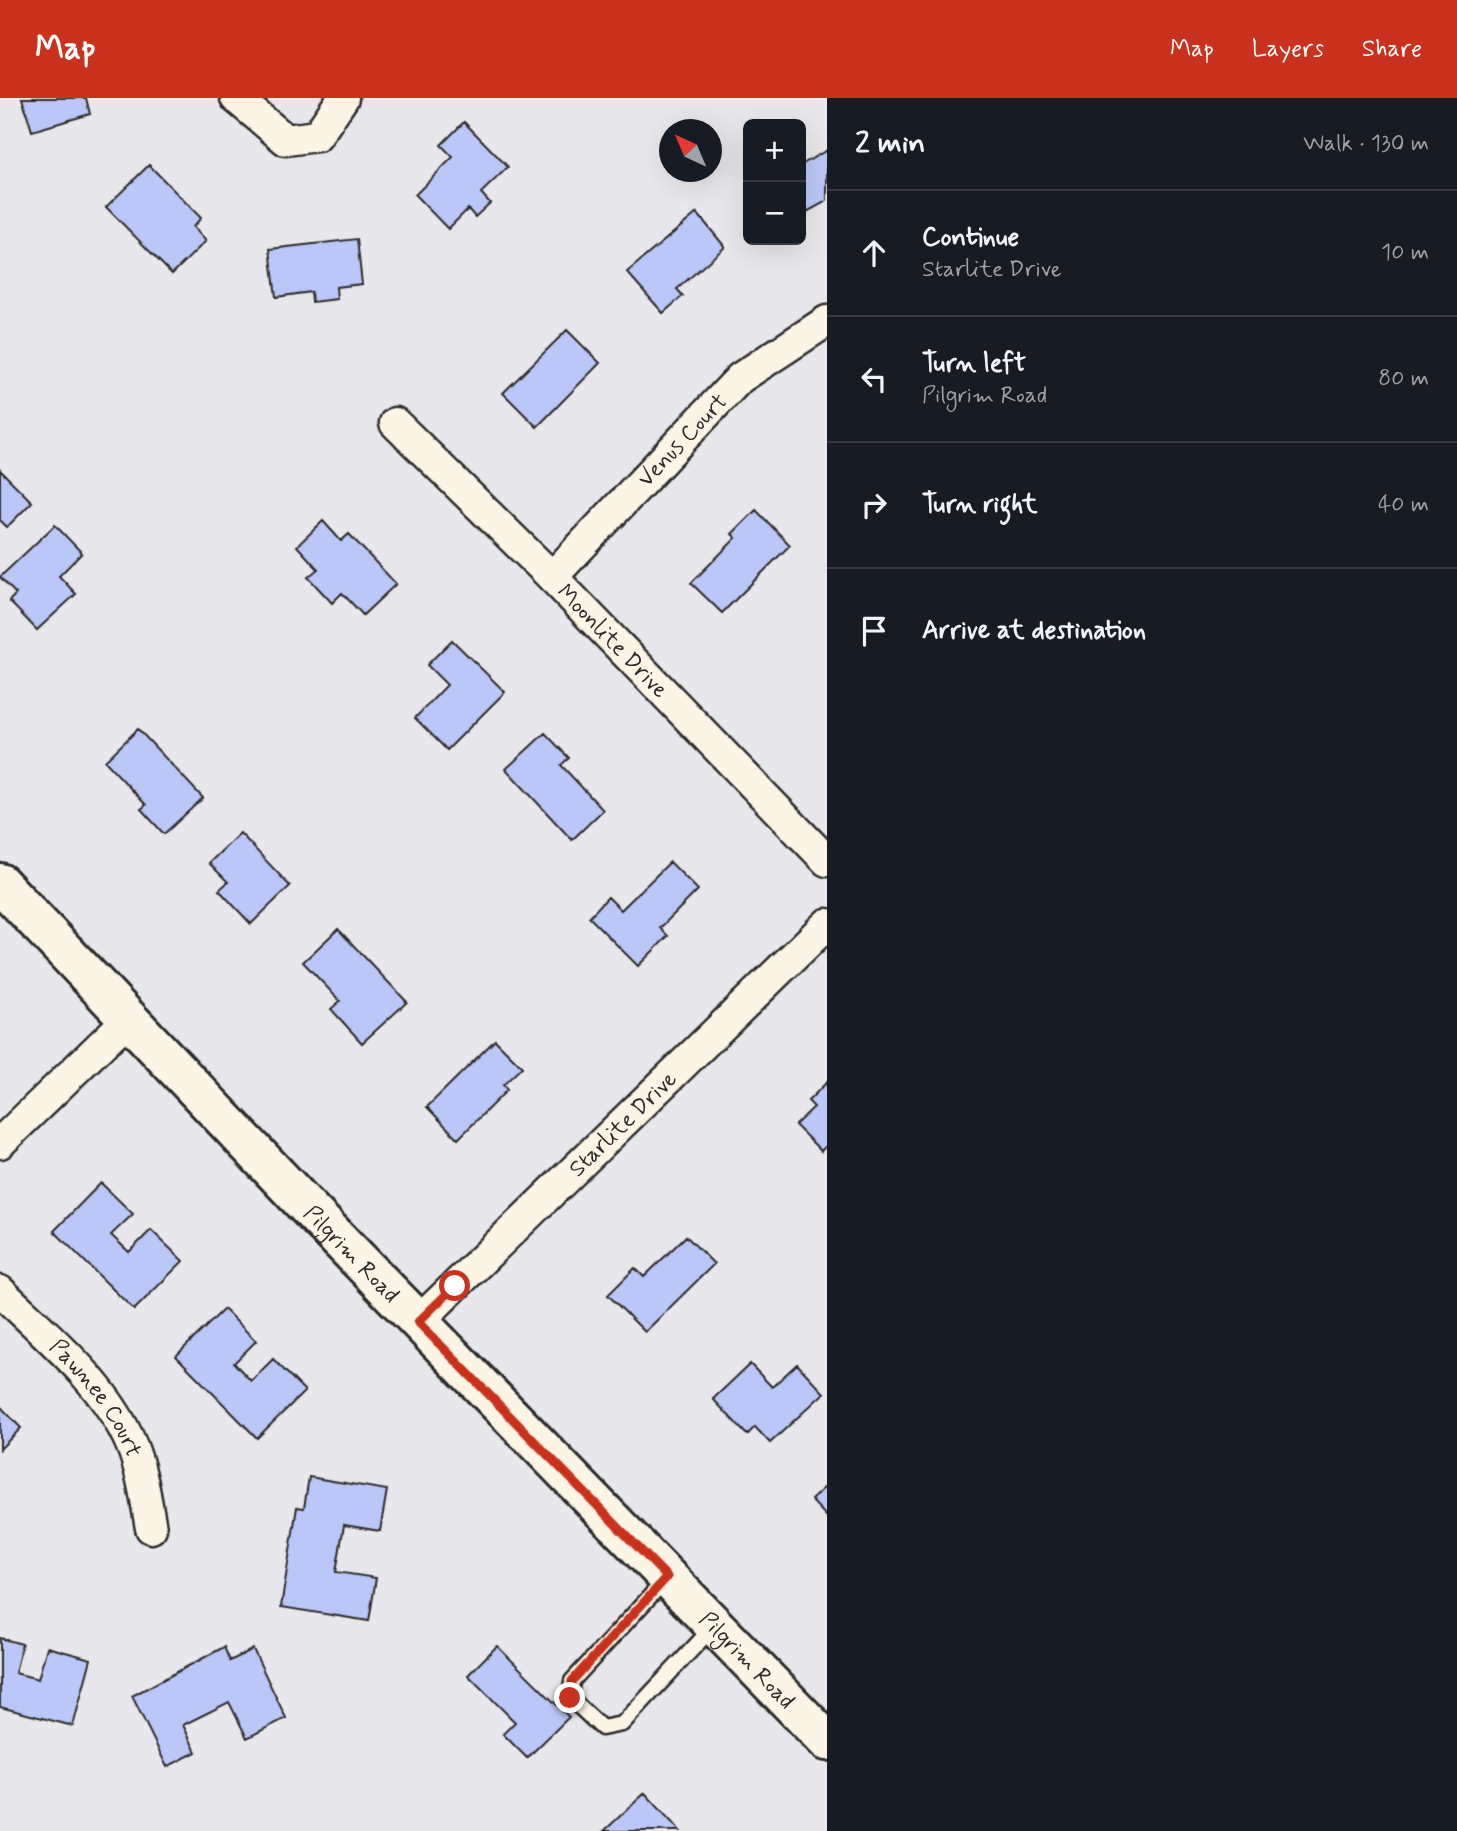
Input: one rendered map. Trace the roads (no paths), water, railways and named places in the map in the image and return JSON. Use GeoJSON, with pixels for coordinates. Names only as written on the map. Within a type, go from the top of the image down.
{"type":"FeatureCollection","features":[{"type":"Feature","properties":{"kind":"street"},"geometry":{"type":"LineString","coordinates":[[236,98],[286,140],[317,136],[343,98]]}},
{"type":"Feature","properties":{"kind":"street","name":"Venus Court"},"geometry":{"type":"LineString","coordinates":[[552,577],[740,378],[827,321]]}},
{"type":"Feature","properties":{"kind":"street","name":"Moonlite Drive"},"geometry":{"type":"LineString","coordinates":[[395,423],[552,577],[827,862]]}},
{"type":"Feature","properties":{"kind":"street","name":"Pilgrim Road"},"geometry":{"type":"LineString","coordinates":[[0,883],[418,1322],[827,1741]]}},
{"type":"Feature","properties":{"kind":"street","name":"Starlite Drive"},"geometry":{"type":"LineString","coordinates":[[418,1322],[827,924]]}},
{"type":"Feature","properties":{"kind":"street"},"geometry":{"type":"LineString","coordinates":[[0,1143],[129,1018]]}},
{"type":"Feature","properties":{"kind":"street","name":"Pawnee Court"},"geometry":{"type":"LineString","coordinates":[[0,1291],[64,1354],[117,1416],[132,1446],[151,1528]]}},
{"type":"Feature","properties":{"kind":"lane"},"geometry":{"type":"LineString","coordinates":[[667,1577],[572,1681],[570,1698],[602,1728],[622,1724],[715,1625]]}}]}
